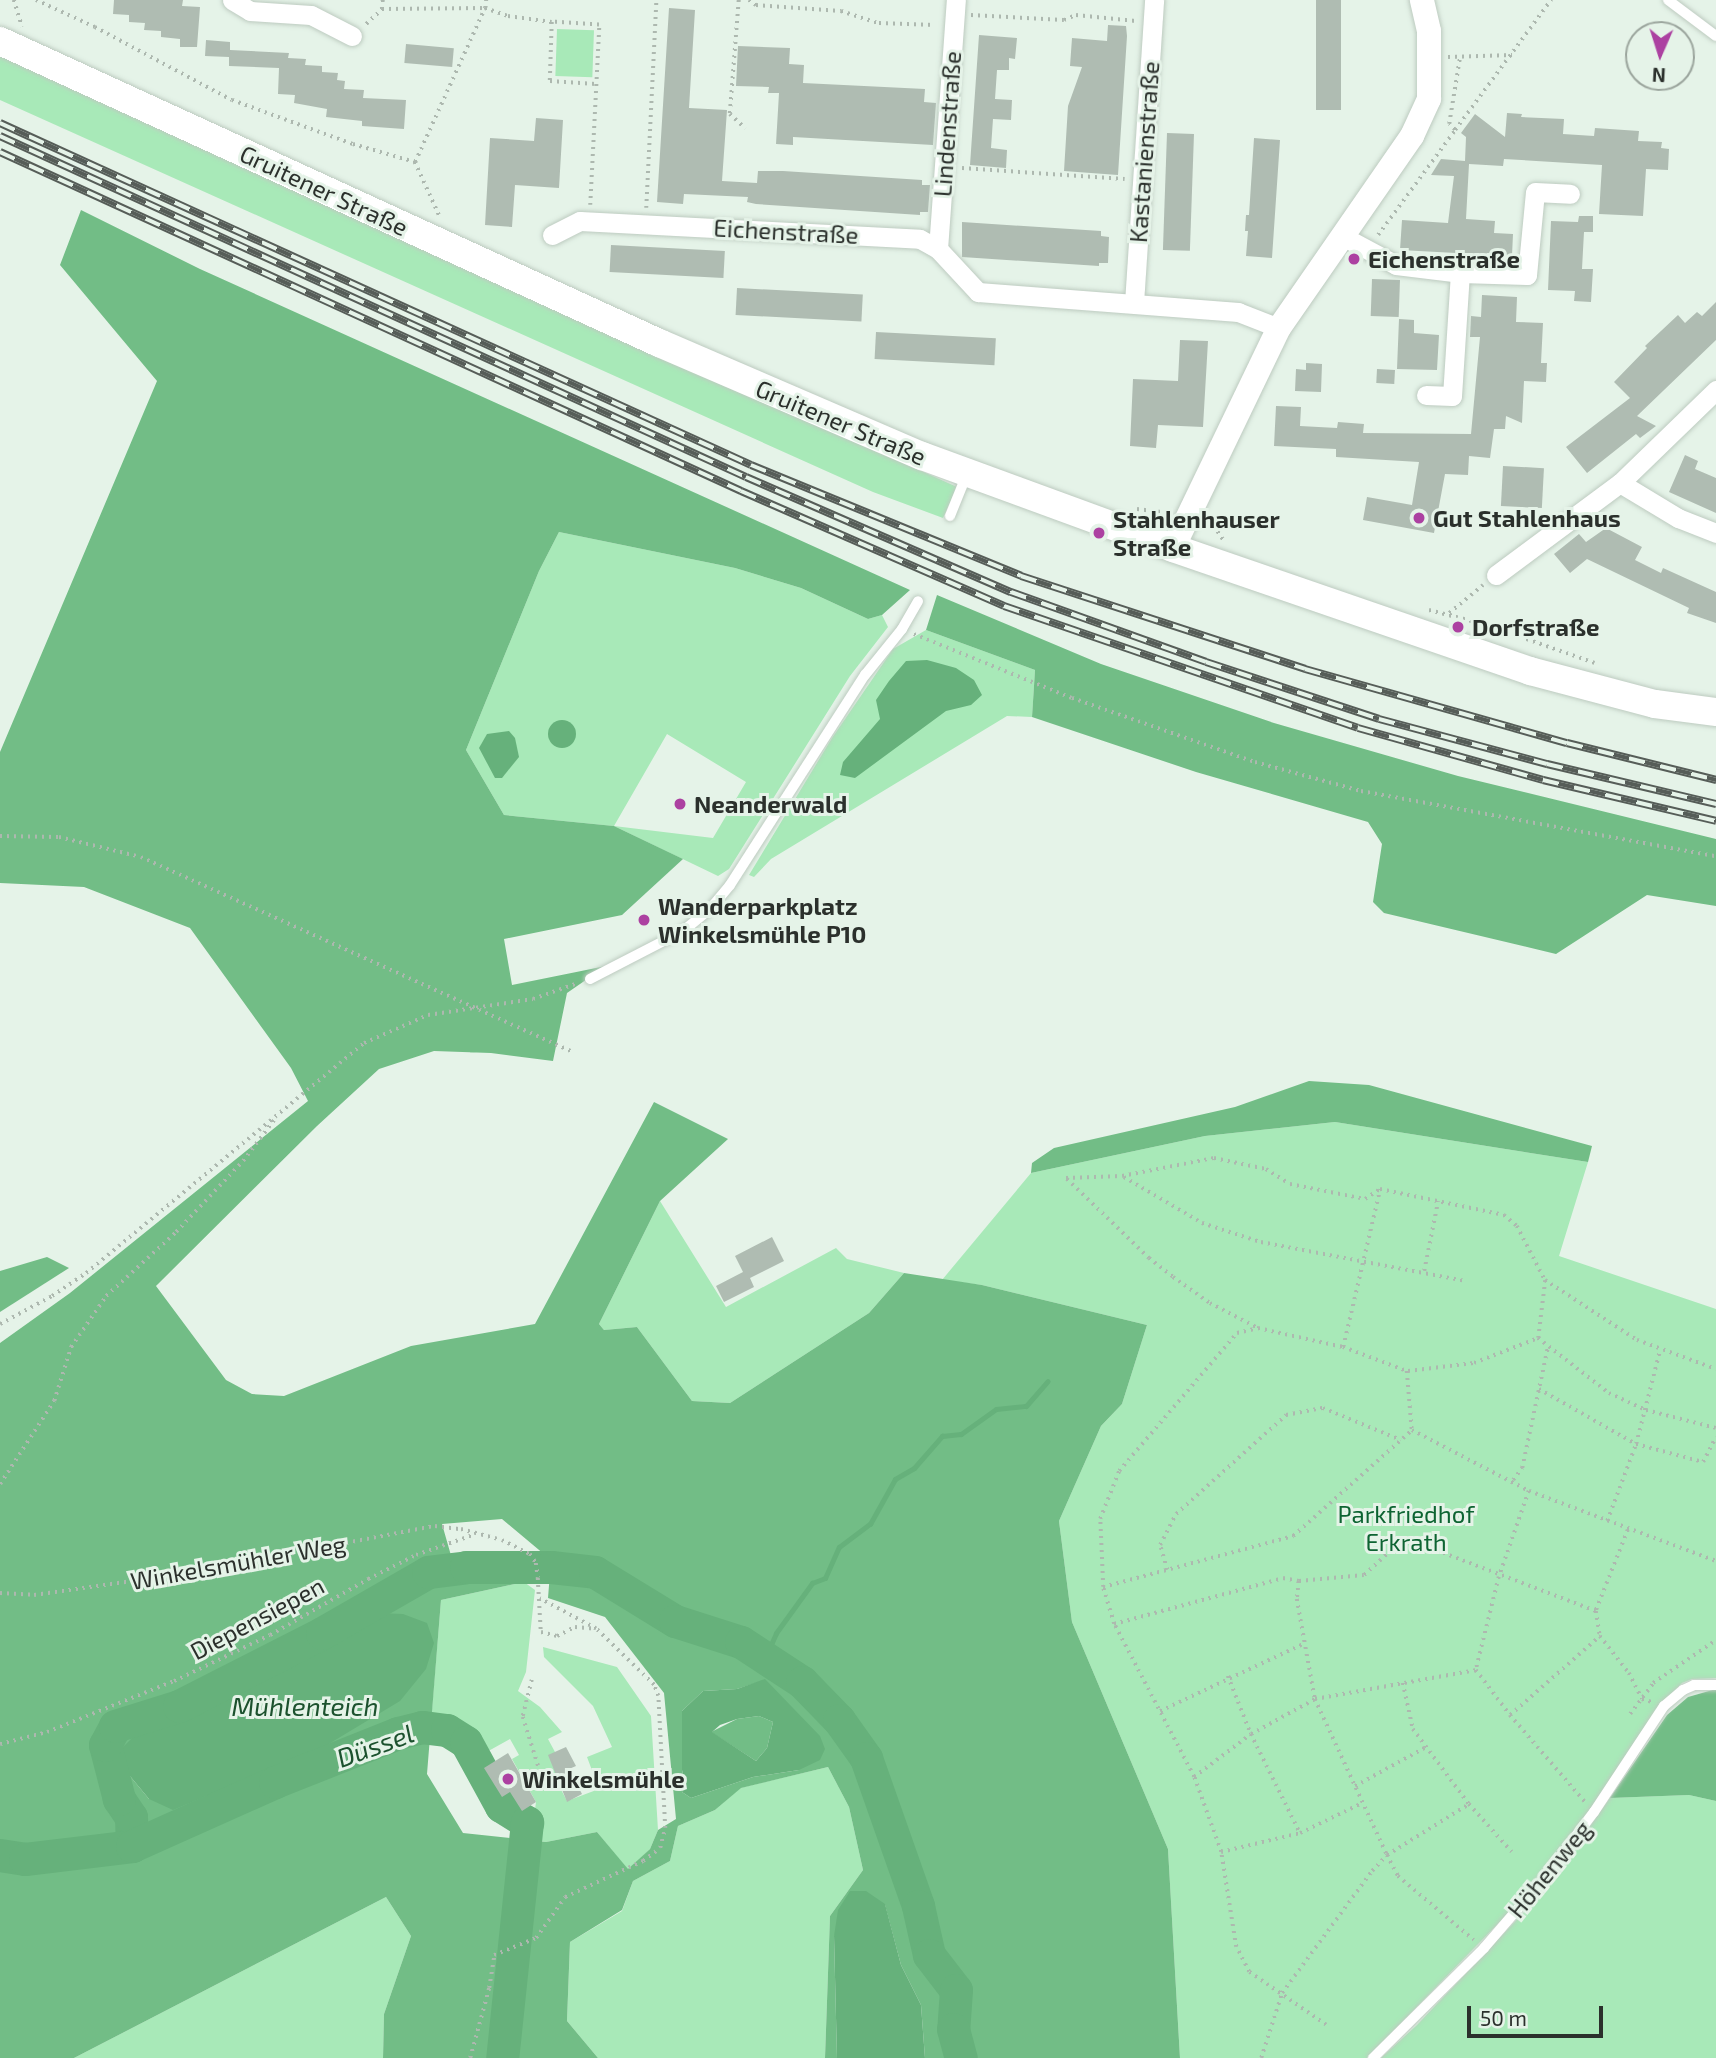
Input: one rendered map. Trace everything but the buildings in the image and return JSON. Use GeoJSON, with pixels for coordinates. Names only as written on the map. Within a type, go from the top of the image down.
{"type":"FeatureCollection","features":[{"type":"Feature","properties":{"kind":"main road","name":"Gruitener Straße"},"geometry":{"type":"LineString","coordinates":[[0,41],[671,349],[840,423],[967,473],[1173,548],[1530,671],[1655,704],[1716,712]]}},
{"type":"Feature","properties":{"kind":"street"},"geometry":{"type":"LineString","coordinates":[[232,0],[250,11],[311,15],[352,36]]}},
{"type":"Feature","properties":{"kind":"street","name":"Kastanienstraße"},"geometry":{"type":"LineString","coordinates":[[1134,303],[1154,0]]}},
{"type":"Feature","properties":{"kind":"street"},"geometry":{"type":"LineString","coordinates":[[1173,548],[1279,328],[1412,136],[1429,99],[1431,50],[1422,0]]}},
{"type":"Feature","properties":{"kind":"street","name":"Lindenstraße"},"geometry":{"type":"LineString","coordinates":[[938,249],[952,13]]}},
{"type":"Feature","properties":{"kind":"street"},"geometry":{"type":"LineString","coordinates":[[1344,237],[1396,265],[1460,273],[1527,275],[1535,192],[1570,194]]}},
{"type":"Feature","properties":{"kind":"street","name":"Eichenstraße"},"geometry":{"type":"LineString","coordinates":[[552,235],[580,221],[589,221],[920,239],[938,249],[978,292],[1238,312],[1279,328]]}},
{"type":"Feature","properties":{"kind":"street"},"geometry":{"type":"LineString","coordinates":[[1426,395],[1452,396],[1460,273]]}},
{"type":"Feature","properties":{"kind":"street"},"geometry":{"type":"LineString","coordinates":[[1496,575],[1620,483],[1716,390]]}},
{"type":"Feature","properties":{"kind":"street"},"geometry":{"type":"LineString","coordinates":[[1620,483],[1678,518],[1716,533]]}},
{"type":"Feature","properties":{"kind":"lane"},"geometry":{"type":"LineString","coordinates":[[1668,0],[1716,36]]}},
{"type":"Feature","properties":{"kind":"lane"},"geometry":{"type":"LineString","coordinates":[[950,516],[967,473]]}},
{"type":"Feature","properties":{"kind":"lane"},"geometry":{"type":"LineString","coordinates":[[590,979],[683,931],[710,909],[730,885],[865,675],[902,629],[918,601]]}},
{"type":"Feature","properties":{"kind":"lane","name":"Höhenweg"},"geometry":{"type":"LineString","coordinates":[[1373,2058],[1483,1948],[1541,1882],[1594,1812],[1664,1706],[1683,1690],[1694,1685],[1716,1685]]}},
{"type":"Feature","properties":{"kind":"path"},"geometry":{"type":"LineString","coordinates":[[36,0],[95,27],[232,100],[353,144],[415,162]]}},
{"type":"Feature","properties":{"kind":"path"},"geometry":{"type":"LineString","coordinates":[[383,0],[382,9],[485,8],[508,16],[599,25],[589,221]]}},
{"type":"Feature","properties":{"kind":"path"},"geometry":{"type":"LineString","coordinates":[[443,224],[415,162],[485,8],[486,0]]}},
{"type":"Feature","properties":{"kind":"path"},"geometry":{"type":"LineString","coordinates":[[645,223],[656,0]]}},
{"type":"Feature","properties":{"kind":"path"},"geometry":{"type":"LineString","coordinates":[[739,0],[730,114],[745,128]]}},
{"type":"Feature","properties":{"kind":"path"},"geometry":{"type":"LineString","coordinates":[[749,0],[756,5],[841,11],[879,23],[952,13],[1064,20],[1076,15],[1153,23]]}},
{"type":"Feature","properties":{"kind":"path"},"geometry":{"type":"LineString","coordinates":[[1366,250],[1551,0]]}},
{"type":"Feature","properties":{"kind":"path"},"geometry":{"type":"LineString","coordinates":[[552,22],[550,81],[596,84]]}},
{"type":"Feature","properties":{"kind":"path"},"geometry":{"type":"LineString","coordinates":[[1455,130],[1449,124],[1460,56],[1512,54]]}},
{"type":"Feature","properties":{"kind":"path"},"geometry":{"type":"LineString","coordinates":[[944,167],[1142,180]]}},
{"type":"Feature","properties":{"kind":"path"},"geometry":{"type":"LineString","coordinates":[[1126,507],[1210,520],[1230,551]]}},
{"type":"Feature","properties":{"kind":"path"},"geometry":{"type":"LineString","coordinates":[[1448,614],[1496,575]]}},
{"type":"Feature","properties":{"kind":"path"},"geometry":{"type":"LineString","coordinates":[[1422,609],[1448,614],[1604,666]]}},
{"type":"Feature","properties":{"kind":"path"},"geometry":{"type":"LineString","coordinates":[[902,629],[1072,698],[1255,762],[1450,810],[1716,856]]}},
{"type":"Feature","properties":{"kind":"path"},"geometry":{"type":"LineString","coordinates":[[0,836],[59,837],[141,857],[572,1052]]}},
{"type":"Feature","properties":{"kind":"path"},"geometry":{"type":"LineString","coordinates":[[0,1324],[52,1296],[86,1273],[193,1180],[364,1043],[407,1021],[475,1006],[533,999],[590,979]]}},
{"type":"Feature","properties":{"kind":"path"},"geometry":{"type":"LineString","coordinates":[[0,1484],[54,1401],[71,1347],[106,1296],[176,1232],[224,1181],[277,1115]]}},
{"type":"Feature","properties":{"kind":"path"},"geometry":{"type":"LineString","coordinates":[[1538,1338],[1474,1363],[1407,1371],[1343,1347],[1258,1328],[1210,1303],[1173,1278],[1066,1178],[1122,1176],[1214,1158],[1266,1169],[1290,1184],[1365,1199],[1380,1189],[1504,1215],[1517,1226],[1545,1280],[1614,1326],[1660,1350],[1716,1369]]}},
{"type":"Feature","properties":{"kind":"path"},"geometry":{"type":"LineString","coordinates":[[1122,1176],[1202,1223],[1261,1241],[1466,1281]]}},
{"type":"Feature","properties":{"kind":"path"},"geometry":{"type":"LineString","coordinates":[[1343,1347],[1380,1189]]}},
{"type":"Feature","properties":{"kind":"path"},"geometry":{"type":"LineString","coordinates":[[1424,1271],[1438,1201]]}},
{"type":"Feature","properties":{"kind":"path"},"geometry":{"type":"LineString","coordinates":[[1538,1338],[1545,1280]]}},
{"type":"Feature","properties":{"kind":"path"},"geometry":{"type":"LineString","coordinates":[[1258,1328],[1237,1333],[1119,1471],[1100,1518],[1103,1587],[1114,1624],[1194,1777],[1221,1852],[1236,1947],[1249,1972],[1326,2025]]}},
{"type":"Feature","properties":{"kind":"path"},"geometry":{"type":"LineString","coordinates":[[1538,1338],[1609,1393],[1646,1410],[1716,1428]]}},
{"type":"Feature","properties":{"kind":"path"},"geometry":{"type":"LineString","coordinates":[[1513,1480],[1522,1468],[1548,1346]]}},
{"type":"Feature","properties":{"kind":"path"},"geometry":{"type":"LineString","coordinates":[[1607,1521],[1636,1444],[1660,1350]]}},
{"type":"Feature","properties":{"kind":"path"},"geometry":{"type":"LineString","coordinates":[[1407,1371],[1412,1430]]}},
{"type":"Feature","properties":{"kind":"path"},"geometry":{"type":"LineString","coordinates":[[1539,1389],[1636,1444],[1703,1462],[1716,1437]]}},
{"type":"Feature","properties":{"kind":"path"},"geometry":{"type":"LineString","coordinates":[[1167,1571],[1160,1545],[1177,1514],[1286,1415],[1323,1408],[1401,1440]]}},
{"type":"Feature","properties":{"kind":"path"},"geometry":{"type":"LineString","coordinates":[[1103,1587],[1293,1536],[1412,1430]]}},
{"type":"Feature","properties":{"kind":"path"},"geometry":{"type":"LineString","coordinates":[[1412,1430],[1513,1480],[1529,1491],[1716,1561]]}},
{"type":"Feature","properties":{"kind":"path"},"geometry":{"type":"LineString","coordinates":[[1476,1670],[1499,1577],[1529,1491]]}},
{"type":"Feature","properties":{"kind":"path","name":"Winkelsmühler Weg"},"geometry":{"type":"LineString","coordinates":[[0,1593],[34,1595],[182,1574],[435,1526],[461,1529],[475,1534]]}},
{"type":"Feature","properties":{"kind":"path"},"geometry":{"type":"LineString","coordinates":[[1628,1530],[1597,1611],[1600,1636],[1629,1673],[1642,1699],[1664,1706]]}},
{"type":"Feature","properties":{"kind":"path"},"geometry":{"type":"LineString","coordinates":[[475,1534],[522,1548],[536,1563],[541,1632],[557,1636],[575,1627],[596,1629]]}},
{"type":"Feature","properties":{"kind":"path","name":"Diepensiepen"},"geometry":{"type":"LineString","coordinates":[[0,1744],[47,1732],[174,1681],[270,1635],[416,1555],[475,1534]]}},
{"type":"Feature","properties":{"kind":"path"},"geometry":{"type":"LineString","coordinates":[[1114,1624],[1283,1578],[1299,1581],[1364,1575],[1404,1538],[1499,1577],[1597,1611]]}},
{"type":"Feature","properties":{"kind":"path"},"geometry":{"type":"LineString","coordinates":[[1299,1581],[1297,1599],[1303,1644],[1315,1699],[1387,1856],[1398,1876],[1483,1948]]}},
{"type":"Feature","properties":{"kind":"path"},"geometry":{"type":"LineString","coordinates":[[470,2058],[489,1989],[494,1955],[536,1938],[565,1897],[643,1861],[660,1848],[665,1828],[658,1696],[653,1685],[596,1629],[539,1599]]}},
{"type":"Feature","properties":{"kind":"path"},"geometry":{"type":"LineString","coordinates":[[1510,1715],[1600,1636]]}},
{"type":"Feature","properties":{"kind":"path"},"geometry":{"type":"LineString","coordinates":[[1630,1714],[1653,1683],[1716,1640]]}},
{"type":"Feature","properties":{"kind":"path"},"geometry":{"type":"LineString","coordinates":[[1160,1711],[1228,1676],[1303,1644]]}},
{"type":"Feature","properties":{"kind":"path"},"geometry":{"type":"LineString","coordinates":[[1194,1777],[1251,1734],[1315,1699],[1476,1670]]}},
{"type":"Feature","properties":{"kind":"path"},"geometry":{"type":"LineString","coordinates":[[1476,1670],[1510,1715],[1594,1812]]}},
{"type":"Feature","properties":{"kind":"path"},"geometry":{"type":"LineString","coordinates":[[1228,1676],[1251,1734],[1300,1833]]}},
{"type":"Feature","properties":{"kind":"path"},"geometry":{"type":"LineString","coordinates":[[532,1680],[523,1717],[546,1791]]}},
{"type":"Feature","properties":{"kind":"path"},"geometry":{"type":"LineString","coordinates":[[1403,1683],[1413,1729],[1469,1804],[1512,1852]]}},
{"type":"Feature","properties":{"kind":"path"},"geometry":{"type":"LineString","coordinates":[[1355,1786],[1426,1747]]}},
{"type":"Feature","properties":{"kind":"path"},"geometry":{"type":"LineString","coordinates":[[1221,1852],[1300,1833],[1362,1803]]}},
{"type":"Feature","properties":{"kind":"path"},"geometry":{"type":"LineString","coordinates":[[1261,2058],[1282,1993],[1372,1871],[1387,1856],[1469,1804]]}},
{"type":"Feature","properties":{"kind":"green space"},"geometry":{"type":"Polygon","coordinates":[[[557,29],[594,30],[592,77],[555,76],[557,29]]]}},
{"type":"Feature","properties":{"kind":"green space"},"geometry":{"type":"Polygon","coordinates":[[[0,52],[416,244],[957,487],[943,518],[873,492],[0,100],[0,52]]]}},
{"type":"Feature","properties":{"kind":"green space"},"geometry":{"type":"Polygon","coordinates":[[[559,532],[735,568],[801,588],[868,619],[882,615],[888,627],[850,676],[729,869],[718,876],[614,826],[504,815],[466,750],[539,571],[559,532]],[[667,734],[614,826],[713,838],[746,782],[667,734]]]}},
{"type":"Feature","properties":{"kind":"green space"},"geometry":{"type":"Polygon","coordinates":[[[926,630],[1035,670],[1032,717],[1007,716],[771,859],[754,877],[749,875],[832,738],[893,649],[926,630]]]}},
{"type":"Feature","properties":{"kind":"green space","name":"Parkfriedhof Erkrath"},"geometry":{"type":"Polygon","coordinates":[[[1335,1122],[1588,1162],[1559,1256],[1716,1309],[1716,1678],[1692,1679],[1682,1683],[1663,1702],[1578,1827],[1520,1901],[1367,2058],[1180,2058],[1168,1849],[1072,1622],[1059,1521],[1101,1426],[1122,1404],[1147,1325],[982,1285],[942,1280],[1031,1173],[1205,1136],[1335,1122]]]}},
{"type":"Feature","properties":{"kind":"green space"},"geometry":{"type":"Polygon","coordinates":[[[660,1201],[726,1307],[836,1248],[847,1259],[904,1273],[869,1313],[730,1403],[692,1401],[637,1327],[604,1330],[599,1324],[660,1201]]]}},
{"type":"Feature","properties":{"kind":"green space"},"geometry":{"type":"Polygon","coordinates":[[[524,1582],[535,1590],[526,1672],[518,1691],[540,1707],[562,1732],[548,1739],[555,1752],[557,1773],[554,1776],[567,1801],[599,1789],[587,1757],[612,1747],[593,1706],[544,1657],[543,1647],[617,1667],[651,1716],[658,1830],[650,1849],[628,1870],[597,1832],[546,1842],[531,1840],[536,1802],[512,1759],[519,1755],[510,1739],[483,1754],[456,1728],[431,1721],[441,1600],[524,1582]]]}},
{"type":"Feature","properties":{"kind":"green space"},"geometry":{"type":"Polygon","coordinates":[[[828,1767],[849,1807],[863,1870],[830,1916],[825,2058],[598,2058],[567,2021],[570,1942],[622,1911],[633,1881],[670,1861],[678,1826],[715,1810],[740,1788],[828,1767]]]}},
{"type":"Feature","properties":{"kind":"green space"},"geometry":{"type":"Polygon","coordinates":[[[1689,1795],[1716,1801],[1716,2058],[1381,2058],[1417,2025],[1545,1890],[1610,1798],[1689,1795]]]}},
{"type":"Feature","properties":{"kind":"green space"},"geometry":{"type":"Polygon","coordinates":[[[386,1897],[411,1936],[384,2014],[383,2058],[74,2058],[386,1897]]]}},
{"type":"Feature","properties":{"kind":"shaded area"},"geometry":{"type":"Polygon","coordinates":[[[81,210],[200,269],[910,590],[882,615],[868,619],[801,588],[735,568],[559,532],[539,571],[466,750],[504,815],[614,826],[683,859],[622,915],[504,939],[512,985],[606,966],[567,993],[553,1061],[491,1053],[434,1051],[379,1069],[317,1126],[156,1286],[226,1380],[252,1394],[284,1396],[411,1346],[535,1324],[654,1102],[728,1139],[660,1201],[599,1324],[604,1330],[637,1327],[692,1401],[730,1403],[869,1313],[904,1273],[982,1285],[1147,1325],[1122,1404],[1101,1426],[1059,1521],[1072,1622],[1168,1849],[1180,2058],[925,2058],[921,2005],[901,1965],[885,1905],[834,1936],[837,2058],[825,2058],[830,1916],[863,1870],[849,1807],[828,1767],[741,1788],[715,1810],[678,1826],[670,1861],[633,1881],[622,1910],[570,1942],[567,2021],[598,2058],[383,2058],[384,2014],[411,1936],[386,1897],[74,2058],[0,2058],[0,1343],[70,1293],[308,1101],[291,1068],[190,928],[84,887],[0,883],[0,752],[157,381],[60,265],[81,210]],[[502,1519],[442,1524],[454,1566],[524,1562],[524,1582],[441,1600],[427,1774],[463,1833],[546,1842],[597,1832],[628,1869],[650,1849],[658,1830],[676,1819],[664,1693],[605,1617],[548,1598],[551,1560],[502,1519]],[[378,1614],[272,1672],[134,1736],[120,1764],[149,1799],[378,1614]],[[765,1680],[737,1689],[703,1691],[682,1711],[682,1770],[685,1782],[682,1792],[691,1798],[753,1777],[799,1770],[765,1680]]]}},
{"type":"Feature","properties":{"kind":"shaded area"},"geometry":{"type":"Polygon","coordinates":[[[937,595],[1101,664],[1274,723],[1458,776],[1716,839],[1716,906],[1647,895],[1556,954],[1384,913],[1373,902],[1382,844],[1368,822],[1196,772],[1032,717],[1035,670],[926,630],[937,595]]]}},
{"type":"Feature","properties":{"kind":"shaded area"},"geometry":{"type":"Polygon","coordinates":[[[1309,1081],[1369,1085],[1592,1146],[1588,1162],[1335,1122],[1205,1136],[1031,1173],[1032,1163],[1054,1148],[1235,1107],[1309,1081]]]}},
{"type":"Feature","properties":{"kind":"shaded area"},"geometry":{"type":"Polygon","coordinates":[[[47,1257],[69,1268],[0,1312],[0,1271],[47,1257]]]}},
{"type":"Feature","properties":{"kind":"shaded area"},"geometry":{"type":"Polygon","coordinates":[[[1716,1689],[1716,1801],[1689,1795],[1610,1798],[1667,1715],[1688,1697],[1716,1689]]]}},
{"type":"Feature","properties":{"kind":"shaded area"},"geometry":{"type":"Polygon","coordinates":[[[759,1716],[773,1722],[767,1748],[756,1761],[711,1732],[737,1719],[759,1716]]]}},
{"type":"Feature","properties":{"kind":"water"},"geometry":{"type":"Polygon","coordinates":[[[927,660],[956,668],[974,680],[982,695],[971,705],[946,711],[855,778],[840,775],[843,762],[880,719],[876,700],[889,681],[906,661],[927,660]]]}},
{"type":"Feature","properties":{"kind":"water"},"geometry":{"type":"Polygon","coordinates":[[[562,720],[572,724],[576,734],[572,744],[562,748],[552,744],[548,734],[552,724],[562,720]]]}},
{"type":"Feature","properties":{"kind":"water"},"geometry":{"type":"Polygon","coordinates":[[[509,731],[515,738],[519,757],[502,778],[495,778],[479,748],[487,734],[509,731]]]}},
{"type":"Feature","properties":{"kind":"water","name":"Mühlenteich"},"geometry":{"type":"Polygon","coordinates":[[[378,1613],[403,1614],[427,1623],[434,1643],[426,1669],[400,1701],[327,1745],[173,1810],[149,1799],[120,1764],[122,1748],[134,1736],[272,1672],[378,1613]]]}},
{"type":"Feature","properties":{"kind":"water"},"geometry":{"type":"Polygon","coordinates":[[[765,1679],[820,1736],[825,1749],[820,1760],[799,1770],[753,1777],[691,1798],[682,1792],[685,1782],[682,1770],[682,1711],[703,1691],[737,1689],[765,1679]],[[759,1716],[737,1719],[720,1725],[712,1732],[756,1761],[767,1748],[773,1722],[759,1716]]]}},
{"type":"Feature","properties":{"kind":"water"},"geometry":{"type":"Polygon","coordinates":[[[850,1891],[866,1891],[885,1904],[901,1965],[921,2005],[925,2058],[837,2058],[834,1936],[838,1910],[850,1891]]]}},
{"type":"Feature","properties":{"kind":"waterway"},"geometry":{"type":"LineString","coordinates":[[765,1658],[776,1633],[812,1583],[825,1578],[839,1547],[870,1524],[895,1479],[914,1468],[942,1436],[961,1434],[996,1409],[1026,1406],[1048,1381]]}},
{"type":"Feature","properties":{"kind":"waterway"},"geometry":{"type":"LineString","coordinates":[[132,1846],[131,1817],[119,1799],[105,1745],[115,1726],[179,1706],[322,1633],[428,1572],[466,1567],[551,1567],[595,1572],[675,1621],[741,1642],[802,1682],[839,1720],[866,1758],[918,1906],[929,1955],[956,1990],[953,2029],[961,2058]]}},
{"type":"Feature","properties":{"kind":"waterway","name":"Düssel"},"geometry":{"type":"LineString","coordinates":[[0,1855],[25,1859],[132,1846],[275,1782],[398,1733],[422,1727],[447,1730],[466,1742],[501,1806],[527,1822],[502,2058]]}},
{"type":"Feature","properties":{"kind":"railway"},"geometry":{"type":"LineString","coordinates":[[0,123],[751,465],[1021,576],[1305,669],[1567,743],[1716,780]]}},
{"type":"Feature","properties":{"kind":"railway"},"geometry":{"type":"LineString","coordinates":[[0,136],[746,477],[1011,592],[1206,662],[1379,719],[1547,764],[1716,804]]}},
{"type":"Feature","properties":{"kind":"railway"},"geometry":{"type":"LineString","coordinates":[[0,152],[741,491],[1004,606],[1358,728],[1543,780],[1716,821]]}},
{"type":"Feature","properties":{"kind":"place","name":"Eichenstraße"},"geometry":{"type":"Point","coordinates":[1354,259]}},
{"type":"Feature","properties":{"kind":"place","name":"Gut Stahlenhaus"},"geometry":{"type":"Point","coordinates":[1419,518]}},
{"type":"Feature","properties":{"kind":"place","name":"Stahlenhauser Straße"},"geometry":{"type":"Point","coordinates":[1099,533]}},
{"type":"Feature","properties":{"kind":"place","name":"Dorfstraße"},"geometry":{"type":"Point","coordinates":[1458,627]}},
{"type":"Feature","properties":{"kind":"place","name":"Neanderwald"},"geometry":{"type":"Point","coordinates":[680,804]}},
{"type":"Feature","properties":{"kind":"place","name":"Wanderparkplatz Winkelsmühle P10"},"geometry":{"type":"Point","coordinates":[644,920]}},
{"type":"Feature","properties":{"kind":"place","name":"Winkelsmühle"},"geometry":{"type":"Point","coordinates":[508,1779]}}]}
